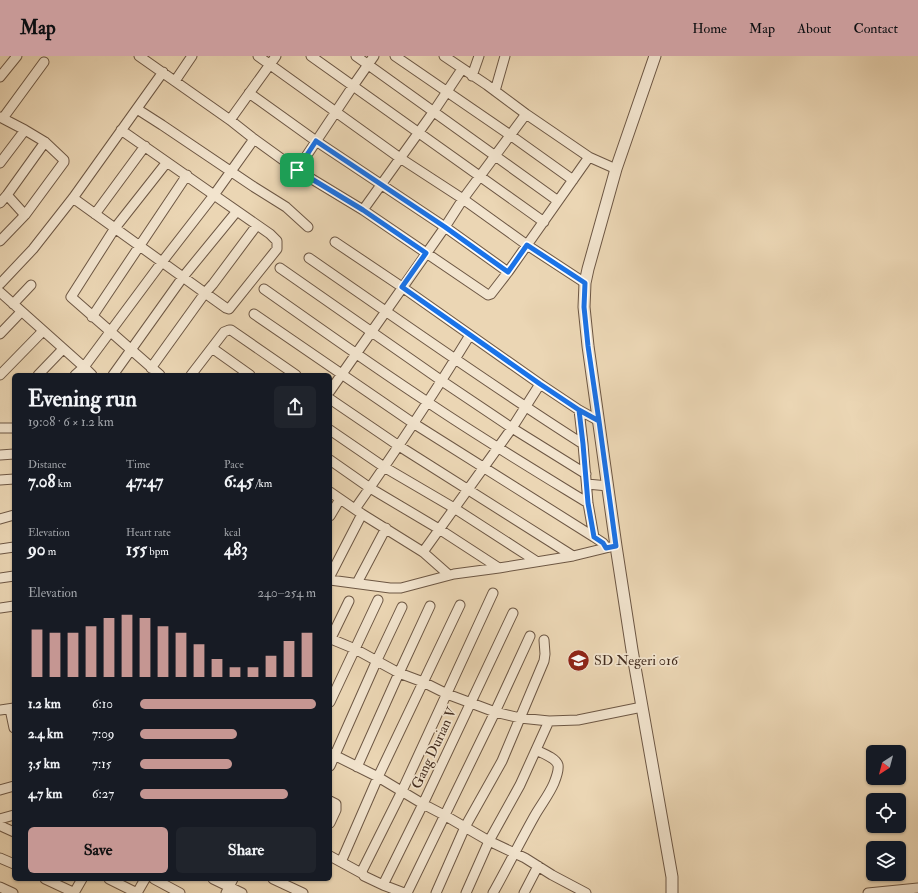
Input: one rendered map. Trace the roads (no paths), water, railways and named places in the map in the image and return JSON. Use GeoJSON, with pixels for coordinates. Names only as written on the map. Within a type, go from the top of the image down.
{"type":"FeatureCollection","features":[{"type":"Feature","properties":{"kind":"street"},"geometry":{"type":"LineString","coordinates":[[0,77],[16,56]]}},
{"type":"Feature","properties":{"kind":"street"},"geometry":{"type":"LineString","coordinates":[[139,56],[176,81],[297,170],[363,210],[488,295],[491,294],[508,272],[589,157]]}},
{"type":"Feature","properties":{"kind":"street"},"geometry":{"type":"LineString","coordinates":[[176,81],[192,56]]}},
{"type":"Feature","properties":{"kind":"street"},"geometry":{"type":"LineString","coordinates":[[258,56],[400,158],[463,199],[527,245],[585,283]]}},
{"type":"Feature","properties":{"kind":"street"},"geometry":{"type":"LineString","coordinates":[[230,120],[276,56]]}},
{"type":"Feature","properties":{"kind":"street"},"geometry":{"type":"LineString","coordinates":[[311,56],[544,222]]}},
{"type":"Feature","properties":{"kind":"street"},"geometry":{"type":"LineString","coordinates":[[356,56],[558,201]]}},
{"type":"Feature","properties":{"kind":"street"},"geometry":{"type":"LineString","coordinates":[[297,170],[374,56]]}},
{"type":"Feature","properties":{"kind":"street"},"geometry":{"type":"LineString","coordinates":[[395,56],[573,180]]}},
{"type":"Feature","properties":{"kind":"street"},"geometry":{"type":"LineString","coordinates":[[472,76],[479,56]]}},
{"type":"Feature","properties":{"kind":"street"},"geometry":{"type":"LineString","coordinates":[[495,91],[506,56]]}},
{"type":"Feature","properties":{"kind":"street"},"geometry":{"type":"LineString","coordinates":[[655,56],[616,169],[588,269],[585,283],[584,307],[588,346],[608,486],[611,547],[632,650],[672,877],[672,893]]}},
{"type":"Feature","properties":{"kind":"street"},"geometry":{"type":"LineString","coordinates":[[449,57],[462,69],[589,157],[616,169]]}},
{"type":"Feature","properties":{"kind":"street"},"geometry":{"type":"LineString","coordinates":[[0,241],[25,214],[64,162],[64,160],[45,142],[2,117],[44,62]]}},
{"type":"Feature","properties":{"kind":"street"},"geometry":{"type":"LineString","coordinates":[[363,210],[434,111],[462,69]]}},
{"type":"Feature","properties":{"kind":"street"},"geometry":{"type":"LineString","coordinates":[[0,284],[33,249],[73,198],[163,72]]}},
{"type":"Feature","properties":{"kind":"street"},"geometry":{"type":"LineString","coordinates":[[249,92],[316,141],[445,227],[508,272]]}},
{"type":"Feature","properties":{"kind":"street"},"geometry":{"type":"LineString","coordinates":[[136,109],[162,124],[231,172],[286,207],[308,227]]}},
{"type":"Feature","properties":{"kind":"street"},"geometry":{"type":"LineString","coordinates":[[332,388],[463,199],[526,114]]}},
{"type":"Feature","properties":{"kind":"street"},"geometry":{"type":"LineString","coordinates":[[0,163],[26,130]]}},
{"type":"Feature","properties":{"kind":"street"},"geometry":{"type":"LineString","coordinates":[[73,198],[229,309],[277,249],[277,241],[270,234],[121,130]]}},
{"type":"Feature","properties":{"kind":"street"},"geometry":{"type":"LineString","coordinates":[[77,373],[84,367],[214,195],[254,139]]}},
{"type":"Feature","properties":{"kind":"street"},"geometry":{"type":"LineString","coordinates":[[0,203],[45,142]]}},
{"type":"Feature","properties":{"kind":"street"},"geometry":{"type":"LineString","coordinates":[[95,214],[145,146]]}},
{"type":"Feature","properties":{"kind":"street"},"geometry":{"type":"LineString","coordinates":[[157,373],[71,297],[115,228],[167,162]]}},
{"type":"Feature","properties":{"kind":"street"},"geometry":{"type":"LineString","coordinates":[[92,317],[187,176]]}},
{"type":"Feature","properties":{"kind":"street"},"geometry":{"type":"LineString","coordinates":[[7,195],[25,214]]}},
{"type":"Feature","properties":{"kind":"street"},"geometry":{"type":"LineString","coordinates":[[114,373],[183,277],[237,211]]}},
{"type":"Feature","properties":{"kind":"street"},"geometry":{"type":"LineString","coordinates":[[151,368],[205,293],[257,225]]}},
{"type":"Feature","properties":{"kind":"street"},"geometry":{"type":"LineString","coordinates":[[335,242],[540,384],[579,410],[599,421]]}},
{"type":"Feature","properties":{"kind":"street"},"geometry":{"type":"LineString","coordinates":[[309,258],[455,360],[583,444]]}},
{"type":"Feature","properties":{"kind":"street"},"geometry":{"type":"LineString","coordinates":[[280,268],[442,381],[512,428],[586,474]]}},
{"type":"Feature","properties":{"kind":"street"},"geometry":{"type":"LineString","coordinates":[[13,304],[31,285]]}},
{"type":"Feature","properties":{"kind":"street"},"geometry":{"type":"LineString","coordinates":[[264,289],[427,402],[588,503]]}},
{"type":"Feature","properties":{"kind":"street"},"geometry":{"type":"LineString","coordinates":[[1,294],[90,373]]}},
{"type":"Feature","properties":{"kind":"street"},"geometry":{"type":"LineString","coordinates":[[0,334],[22,312]]}},
{"type":"Feature","properties":{"kind":"street"},"geometry":{"type":"LineString","coordinates":[[254,314],[413,423],[611,547]]}},
{"type":"Feature","properties":{"kind":"street"},"geometry":{"type":"LineString","coordinates":[[197,373],[212,348],[224,332],[229,330],[293,373]]}},
{"type":"Feature","properties":{"kind":"street"},"geometry":{"type":"LineString","coordinates":[[0,375],[43,331]]}},
{"type":"Feature","properties":{"kind":"street"},"geometry":{"type":"LineString","coordinates":[[332,571],[358,511],[370,488],[442,381],[470,335]]}},
{"type":"Feature","properties":{"kind":"street"},"geometry":{"type":"LineString","coordinates":[[212,348],[247,373]]}},
{"type":"Feature","properties":{"kind":"street"},"geometry":{"type":"LineString","coordinates":[[40,373],[63,349]]}},
{"type":"Feature","properties":{"kind":"street"},"geometry":{"type":"LineString","coordinates":[[423,552],[512,428],[540,384]]}},
{"type":"Feature","properties":{"kind":"street"},"geometry":{"type":"LineString","coordinates":[[332,400],[399,446],[573,556]]}},
{"type":"Feature","properties":{"kind":"street"},"geometry":{"type":"LineString","coordinates":[[579,410],[588,503],[594,537]]}},
{"type":"Feature","properties":{"kind":"street"},"geometry":{"type":"LineString","coordinates":[[0,428],[12,428]]}},
{"type":"Feature","properties":{"kind":"street"},"geometry":{"type":"LineString","coordinates":[[332,431],[384,467],[454,508],[536,561]]}},
{"type":"Feature","properties":{"kind":"street"},"geometry":{"type":"LineString","coordinates":[[0,455],[12,454]]}},
{"type":"Feature","properties":{"kind":"street"},"geometry":{"type":"LineString","coordinates":[[332,461],[370,488],[439,529],[499,568]]}},
{"type":"Feature","properties":{"kind":"street"},"geometry":{"type":"LineString","coordinates":[[0,480],[12,479]]}},
{"type":"Feature","properties":{"kind":"street"},"geometry":{"type":"LineString","coordinates":[[587,484],[608,486]]}},
{"type":"Feature","properties":{"kind":"street"},"geometry":{"type":"LineString","coordinates":[[332,493],[423,552],[449,575]]}},
{"type":"Feature","properties":{"kind":"street"},"geometry":{"type":"LineString","coordinates":[[332,513],[340,499]]}},
{"type":"Feature","properties":{"kind":"street"},"geometry":{"type":"LineString","coordinates":[[0,519],[12,516]]}},
{"type":"Feature","properties":{"kind":"street"},"geometry":{"type":"LineString","coordinates":[[357,583],[386,528]]}},
{"type":"Feature","properties":{"kind":"street"},"geometry":{"type":"LineString","coordinates":[[0,549],[12,547]]}},
{"type":"Feature","properties":{"kind":"street"},"geometry":{"type":"LineString","coordinates":[[332,580],[390,588],[401,588],[449,575],[573,556],[611,547]]}},
{"type":"Feature","properties":{"kind":"street"},"geometry":{"type":"LineString","coordinates":[[0,578],[12,576]]}},
{"type":"Feature","properties":{"kind":"street"},"geometry":{"type":"LineString","coordinates":[[363,874],[362,871],[402,791],[492,593]]}},
{"type":"Feature","properties":{"kind":"street"},"geometry":{"type":"LineString","coordinates":[[332,698],[378,600]]}},
{"type":"Feature","properties":{"kind":"street"},"geometry":{"type":"LineString","coordinates":[[332,635],[349,601]]}},
{"type":"Feature","properties":{"kind":"street"},"geometry":{"type":"LineString","coordinates":[[341,862],[378,777],[460,605]]}},
{"type":"Feature","properties":{"kind":"street"},"geometry":{"type":"LineString","coordinates":[[0,608],[12,606]]}},
{"type":"Feature","properties":{"kind":"street"},"geometry":{"type":"LineString","coordinates":[[357,767],[430,606]]}},
{"type":"Feature","properties":{"kind":"street"},"geometry":{"type":"LineString","coordinates":[[402,607],[333,754],[378,777],[489,841],[514,853],[586,893]]}},
{"type":"Feature","properties":{"kind":"street","name":"Gang Durian V"},"geometry":{"type":"LineString","coordinates":[[383,885],[513,613]]}},
{"type":"Feature","properties":{"kind":"street"},"geometry":{"type":"LineString","coordinates":[[332,857],[363,874],[364,876],[383,885],[406,893],[495,712],[530,636]]}},
{"type":"Feature","properties":{"kind":"street"},"geometry":{"type":"LineString","coordinates":[[332,640],[355,649],[399,673],[423,682],[470,704],[520,718],[549,721],[578,720],[642,707]]}},
{"type":"Feature","properties":{"kind":"street"},"geometry":{"type":"LineString","coordinates":[[436,893],[465,827],[502,762],[544,661],[544,640]]}},
{"type":"Feature","properties":{"kind":"street"},"geometry":{"type":"LineString","coordinates":[[0,710],[12,708]]}},
{"type":"Feature","properties":{"kind":"street"},"geometry":{"type":"LineString","coordinates":[[466,893],[489,841],[520,785],[549,721]]}},
{"type":"Feature","properties":{"kind":"street"},"geometry":{"type":"LineString","coordinates":[[494,893],[514,853],[554,782],[558,764],[554,760],[536,750]]}},
{"type":"Feature","properties":{"kind":"street"},"geometry":{"type":"LineString","coordinates":[[0,788],[12,786]]}},
{"type":"Feature","properties":{"kind":"street"},"geometry":{"type":"LineString","coordinates":[[332,802],[336,804],[336,810],[332,819]]}},
{"type":"Feature","properties":{"kind":"street"},"geometry":{"type":"LineString","coordinates":[[0,819],[12,816]]}},
{"type":"Feature","properties":{"kind":"street"},"geometry":{"type":"LineString","coordinates":[[0,824],[12,831]]}},
{"type":"Feature","properties":{"kind":"street"},"geometry":{"type":"LineString","coordinates":[[0,858],[12,863]]}},
{"type":"Feature","properties":{"kind":"street"},"geometry":{"type":"LineString","coordinates":[[524,893],[538,866]]}},
{"type":"Feature","properties":{"kind":"street"},"geometry":{"type":"LineString","coordinates":[[49,881],[74,893],[81,881]]}},
{"type":"Feature","properties":{"kind":"street"},"geometry":{"type":"LineString","coordinates":[[114,881],[137,893],[144,881]]}},
{"type":"Feature","properties":{"kind":"street"},"geometry":{"type":"LineString","coordinates":[[156,881],[162,889],[180,893]]}},
{"type":"Feature","properties":{"kind":"street"},"geometry":{"type":"LineString","coordinates":[[219,881],[242,893]]}},
{"type":"Feature","properties":{"kind":"street"},"geometry":{"type":"LineString","coordinates":[[277,881],[303,893]]}},
{"type":"Feature","properties":{"kind":"street"},"geometry":{"type":"LineString","coordinates":[[0,886],[13,893]]}},
{"type":"Feature","properties":{"kind":"street"},"geometry":{"type":"LineString","coordinates":[[868,893],[918,888]]}},
{"type":"Feature","properties":{"kind":"place","name":"SD Negeri 016"},"geometry":{"type":"Point","coordinates":[579,660]}}]}
